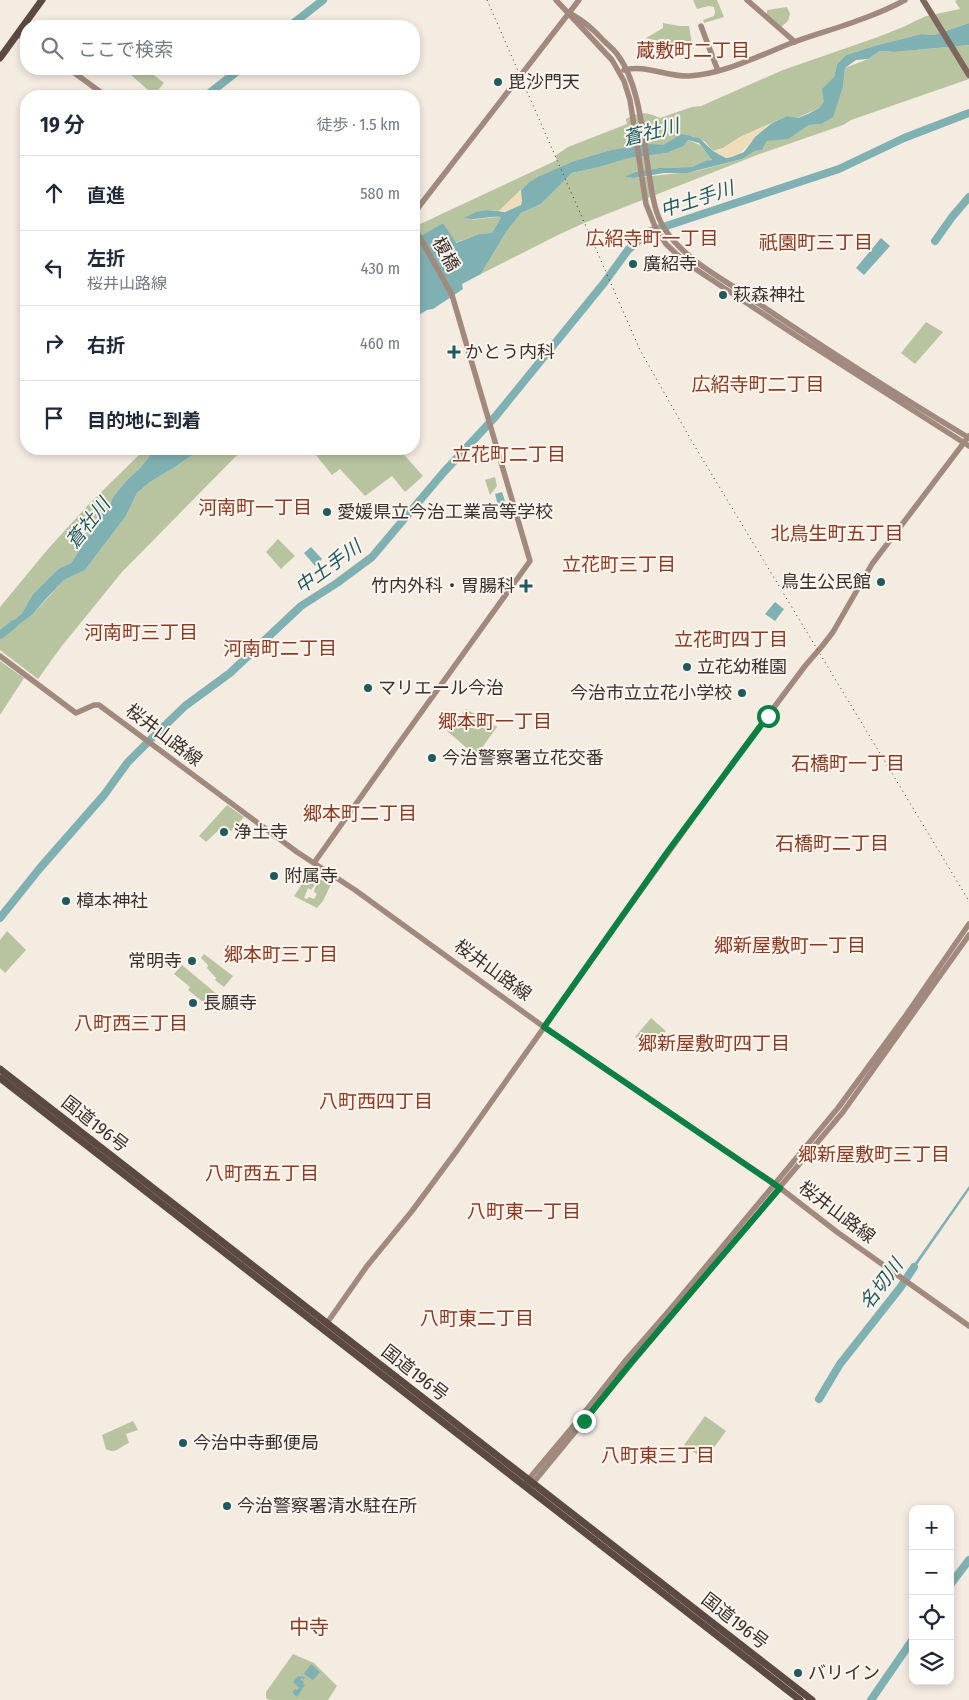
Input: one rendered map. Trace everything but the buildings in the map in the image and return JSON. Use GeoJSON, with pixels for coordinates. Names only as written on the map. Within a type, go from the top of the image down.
{"type":"FeatureCollection","features":[{"type":"Feature","properties":{"kind":"highway"},"geometry":{"type":"LineString","coordinates":[[28,20],[42,0]]}},
{"type":"Feature","properties":{"kind":"highway"},"geometry":{"type":"LineString","coordinates":[[0,58],[20,31]]}},
{"type":"Feature","properties":{"kind":"highway","name":"国道196号"},"geometry":{"type":"LineString","coordinates":[[0,1069],[327,1323],[800,1700]]}},
{"type":"Feature","properties":{"kind":"highway","name":"国道196号"},"geometry":{"type":"LineString","coordinates":[[0,1078],[812,1700]]}},
{"type":"Feature","properties":{"kind":"main road"},"geometry":{"type":"LineString","coordinates":[[923,0],[969,75]]}},
{"type":"Feature","properties":{"kind":"street"},"geometry":{"type":"LineString","coordinates":[[556,0],[569,13],[580,19],[617,54],[623,71],[633,87],[646,204],[656,229],[666,244],[684,262],[849,371],[968,440]]}},
{"type":"Feature","properties":{"kind":"street"},"geometry":{"type":"LineString","coordinates":[[420,205],[579,0]]}},
{"type":"Feature","properties":{"kind":"street"},"geometry":{"type":"LineString","coordinates":[[746,0],[795,42]]}},
{"type":"Feature","properties":{"kind":"street"},"geometry":{"type":"LineString","coordinates":[[623,71],[635,68],[667,75],[688,76],[718,71],[887,10],[905,0]]}},
{"type":"Feature","properties":{"kind":"street"},"geometry":{"type":"LineString","coordinates":[[701,26],[718,71]]}},
{"type":"Feature","properties":{"kind":"street"},"geometry":{"type":"LineString","coordinates":[[77,75],[98,90]]}},
{"type":"Feature","properties":{"kind":"street"},"geometry":{"type":"LineString","coordinates":[[635,114],[653,202],[663,227],[689,257],[800,332],[968,440]]}},
{"type":"Feature","properties":{"kind":"street","name":"榎橋"},"geometry":{"type":"LineString","coordinates":[[314,863],[530,561],[452,295],[420,238]]}},
{"type":"Feature","properties":{"kind":"street"},"geometry":{"type":"LineString","coordinates":[[327,1323],[368,1266],[458,1149],[742,750],[833,632],[872,564],[968,440]]}},
{"type":"Feature","properties":{"kind":"street","name":"桜井山路線"},"geometry":{"type":"LineString","coordinates":[[0,656],[76,713],[94,705],[99,705],[314,863],[385,911],[544,1027],[777,1186],[969,1326]]}},
{"type":"Feature","properties":{"kind":"street"},"geometry":{"type":"LineString","coordinates":[[529,1484],[626,1360],[843,1112],[969,924]]}},
{"type":"Feature","properties":{"kind":"street"},"geometry":{"type":"LineString","coordinates":[[913,1009],[969,935]]}},
{"type":"Feature","properties":{"kind":"green space"},"geometry":{"type":"Polygon","coordinates":[[[693,0],[717,0],[724,17],[704,23],[703,20],[714,16],[714,7],[709,6],[697,9],[693,0]]]}},
{"type":"Feature","properties":{"kind":"green space"},"geometry":{"type":"Polygon","coordinates":[[[969,0],[969,23],[934,35],[921,34],[846,55],[837,64],[834,77],[824,95],[824,103],[819,108],[797,118],[787,116],[740,137],[723,148],[713,151],[705,142],[693,136],[663,147],[644,146],[611,150],[574,161],[529,182],[499,211],[487,210],[465,218],[501,217],[492,233],[479,234],[455,243],[443,223],[420,237],[420,224],[557,160],[555,156],[568,147],[627,124],[626,119],[631,116],[643,113],[660,118],[692,107],[701,106],[783,70],[878,37],[926,16],[960,9],[955,1],[969,0]]]}},
{"type":"Feature","properties":{"kind":"green space"},"geometry":{"type":"Polygon","coordinates":[[[787,7],[790,14],[788,21],[781,27],[767,15],[767,10],[787,7]]]}},
{"type":"Feature","properties":{"kind":"green space"},"geometry":{"type":"Polygon","coordinates":[[[663,23],[689,26],[692,43],[677,45],[646,38],[663,28],[663,23]]]}},
{"type":"Feature","properties":{"kind":"green space"},"geometry":{"type":"Polygon","coordinates":[[[969,45],[969,79],[757,155],[584,223],[481,274],[506,232],[521,213],[541,204],[572,173],[628,158],[667,153],[684,146],[688,140],[700,145],[712,159],[692,167],[659,168],[635,172],[625,177],[634,178],[697,171],[742,159],[755,151],[762,150],[767,141],[788,138],[809,125],[821,124],[838,101],[843,87],[845,68],[868,59],[880,51],[894,52],[969,45]]]}},
{"type":"Feature","properties":{"kind":"green space"},"geometry":{"type":"Polygon","coordinates":[[[131,75],[154,75],[164,83],[158,90],[148,90],[131,75]]]}},
{"type":"Feature","properties":{"kind":"green space"},"geometry":{"type":"Polygon","coordinates":[[[926,322],[943,332],[915,364],[901,353],[926,322]]]}},
{"type":"Feature","properties":{"kind":"green space"},"geometry":{"type":"Polygon","coordinates":[[[139,455],[150,455],[113,497],[110,505],[98,515],[97,523],[71,563],[58,569],[33,594],[22,613],[10,624],[5,633],[32,615],[64,580],[85,570],[126,516],[137,493],[150,482],[192,455],[237,455],[122,572],[61,647],[38,679],[0,650],[0,639],[4,634],[0,631],[0,607],[48,549],[89,504],[139,455]]]}},
{"type":"Feature","properties":{"kind":"green space"},"geometry":{"type":"Polygon","coordinates":[[[316,455],[404,455],[423,476],[405,492],[392,476],[365,496],[340,469],[332,475],[316,455]]]}},
{"type":"Feature","properties":{"kind":"green space"},"geometry":{"type":"Polygon","coordinates":[[[495,477],[497,486],[490,495],[485,480],[495,477]]]}},
{"type":"Feature","properties":{"kind":"green space"},"geometry":{"type":"Polygon","coordinates":[[[278,539],[295,556],[281,569],[266,552],[278,539]]]}},
{"type":"Feature","properties":{"kind":"green space"},"geometry":{"type":"Polygon","coordinates":[[[0,661],[24,678],[0,715],[0,661]]]}},
{"type":"Feature","properties":{"kind":"green space"},"geometry":{"type":"Polygon","coordinates":[[[466,709],[497,727],[476,756],[447,731],[466,709]]]}},
{"type":"Feature","properties":{"kind":"green space"},"geometry":{"type":"Polygon","coordinates":[[[227,805],[244,817],[231,831],[223,826],[206,842],[199,836],[227,805]]]}},
{"type":"Feature","properties":{"kind":"green space"},"geometry":{"type":"Polygon","coordinates":[[[313,868],[321,873],[320,877],[311,890],[308,888],[304,898],[314,899],[317,894],[314,892],[315,888],[323,875],[332,882],[323,901],[317,908],[294,896],[313,868]]]}},
{"type":"Feature","properties":{"kind":"green space"},"geometry":{"type":"Polygon","coordinates":[[[7,931],[26,950],[5,973],[0,968],[0,940],[7,931]]]}},
{"type":"Feature","properties":{"kind":"green space"},"geometry":{"type":"Polygon","coordinates":[[[204,954],[233,976],[224,987],[215,980],[216,978],[207,968],[208,965],[201,958],[204,954]]]}},
{"type":"Feature","properties":{"kind":"green space"},"geometry":{"type":"Polygon","coordinates":[[[182,965],[218,995],[208,1006],[188,990],[190,987],[174,974],[182,965]]]}},
{"type":"Feature","properties":{"kind":"green space"},"geometry":{"type":"Polygon","coordinates":[[[651,1018],[666,1031],[650,1050],[635,1037],[651,1018]]]}},
{"type":"Feature","properties":{"kind":"green space"},"geometry":{"type":"Polygon","coordinates":[[[705,1416],[726,1431],[705,1460],[684,1445],[705,1416]]]}},
{"type":"Feature","properties":{"kind":"green space"},"geometry":{"type":"Polygon","coordinates":[[[133,1421],[138,1430],[126,1434],[129,1443],[116,1451],[106,1449],[102,1435],[133,1421]]]}},
{"type":"Feature","properties":{"kind":"green space"},"geometry":{"type":"Polygon","coordinates":[[[293,1654],[314,1663],[337,1686],[328,1700],[269,1700],[266,1698],[266,1692],[293,1654]]]}},
{"type":"Feature","properties":{"kind":"sand"},"geometry":{"type":"Polygon","coordinates":[[[772,123],[738,155],[728,157],[713,151],[723,148],[740,137],[772,123]]]}},
{"type":"Feature","properties":{"kind":"sand"},"geometry":{"type":"Polygon","coordinates":[[[521,190],[522,203],[518,207],[512,210],[499,211],[521,190]]]}},
{"type":"Feature","properties":{"kind":"water"},"geometry":{"type":"Polygon","coordinates":[[[969,23],[969,45],[894,52],[880,51],[868,59],[856,60],[845,68],[843,87],[833,117],[821,124],[809,125],[788,139],[767,141],[762,150],[755,151],[742,159],[687,173],[664,173],[634,178],[624,177],[635,172],[659,168],[692,167],[712,160],[699,143],[688,140],[684,146],[667,153],[629,158],[572,173],[541,204],[521,213],[506,232],[481,274],[462,284],[463,289],[433,309],[420,314],[420,236],[443,223],[456,243],[479,234],[492,233],[501,217],[464,218],[476,212],[487,210],[505,212],[521,205],[521,190],[529,182],[574,161],[611,150],[649,144],[663,145],[682,134],[699,138],[713,151],[726,158],[732,157],[744,152],[755,137],[772,123],[787,116],[798,118],[819,108],[824,102],[822,89],[834,77],[837,64],[846,55],[921,34],[934,35],[969,23]]]}},
{"type":"Feature","properties":{"kind":"water"},"geometry":{"type":"Polygon","coordinates":[[[881,238],[890,246],[864,275],[856,268],[881,238]]]}},
{"type":"Feature","properties":{"kind":"water"},"geometry":{"type":"Polygon","coordinates":[[[150,455],[192,455],[150,482],[137,493],[126,516],[85,570],[64,580],[32,615],[0,638],[0,631],[5,634],[10,624],[22,613],[33,594],[58,569],[71,563],[97,523],[98,516],[110,505],[113,497],[126,481],[150,455]]]}},
{"type":"Feature","properties":{"kind":"water"},"geometry":{"type":"Polygon","coordinates":[[[502,492],[507,507],[499,509],[495,494],[502,492]]]}},
{"type":"Feature","properties":{"kind":"water"},"geometry":{"type":"Polygon","coordinates":[[[311,547],[322,559],[315,566],[304,553],[311,547]]]}},
{"type":"Feature","properties":{"kind":"water"},"geometry":{"type":"Polygon","coordinates":[[[775,602],[784,609],[775,621],[765,614],[775,602]]]}},
{"type":"Feature","properties":{"kind":"water"},"geometry":{"type":"Polygon","coordinates":[[[969,1186],[969,1190],[910,1275],[907,1274],[969,1186]]]}},
{"type":"Feature","properties":{"kind":"water"},"geometry":{"type":"Polygon","coordinates":[[[311,1664],[320,1672],[313,1680],[304,1674],[311,1664]]]}},
{"type":"Feature","properties":{"kind":"water"},"geometry":{"type":"Polygon","coordinates":[[[298,1676],[305,1677],[304,1680],[300,1679],[305,1685],[297,1697],[292,1692],[299,1688],[293,1682],[298,1676]]]}},
{"type":"Feature","properties":{"kind":"waterway"},"geometry":{"type":"LineString","coordinates":[[298,20],[323,0]]}},
{"type":"Feature","properties":{"kind":"waterway"},"geometry":{"type":"LineString","coordinates":[[214,90],[232,75]]}},
{"type":"Feature","properties":{"kind":"waterway","name":"中土手川"},"geometry":{"type":"LineString","coordinates":[[0,918],[40,868],[104,795],[128,762],[185,706],[230,673],[301,606],[337,583],[372,557],[443,473],[495,417],[604,283],[628,250],[648,232],[839,169],[904,138],[969,113]]}},
{"type":"Feature","properties":{"kind":"waterway"},"geometry":{"type":"LineString","coordinates":[[935,241],[969,197]]}},
{"type":"Feature","properties":{"kind":"waterway","name":"蒼社川"},"geometry":{"type":"LineString","coordinates":[[0,635],[14,624]]}},
{"type":"Feature","properties":{"kind":"waterway","name":"名切川"},"geometry":{"type":"LineString","coordinates":[[819,1399],[840,1364],[900,1288],[914,1267]]}},
{"type":"Feature","properties":{"kind":"waterway"},"geometry":{"type":"LineString","coordinates":[[954,1580],[969,1560]]}},
{"type":"Feature","properties":{"kind":"waterway"},"geometry":{"type":"LineString","coordinates":[[871,1700],[912,1640]]}},
{"type":"Feature","properties":{"kind":"railway"},"geometry":{"type":"LineString","coordinates":[[487,0],[640,350],[691,440],[969,901]]}},
{"type":"Feature","properties":{"kind":"place","name":"毘沙門天"},"geometry":{"type":"Point","coordinates":[498,82]}},
{"type":"Feature","properties":{"kind":"place","name":"廣紹寺"},"geometry":{"type":"Point","coordinates":[633,264]}},
{"type":"Feature","properties":{"kind":"place","name":"萩森神社"},"geometry":{"type":"Point","coordinates":[723,295]}},
{"type":"Feature","properties":{"kind":"place","name":"かとう内科"},"geometry":{"type":"Point","coordinates":[454,352]}},
{"type":"Feature","properties":{"kind":"place","name":"愛媛県立今治工業高等学校"},"geometry":{"type":"Point","coordinates":[327,512]}},
{"type":"Feature","properties":{"kind":"place","name":"鳥生公民館"},"geometry":{"type":"Point","coordinates":[881,582]}},
{"type":"Feature","properties":{"kind":"place","name":"竹内外科・胃腸科"},"geometry":{"type":"Point","coordinates":[526,586]}},
{"type":"Feature","properties":{"kind":"place","name":"立花幼稚園"},"geometry":{"type":"Point","coordinates":[687,667]}},
{"type":"Feature","properties":{"kind":"place","name":"マリエール今治"},"geometry":{"type":"Point","coordinates":[368,688]}},
{"type":"Feature","properties":{"kind":"place","name":"今治市立立花小学校"},"geometry":{"type":"Point","coordinates":[742,693]}},
{"type":"Feature","properties":{"kind":"place","name":"今治警察署立花交番"},"geometry":{"type":"Point","coordinates":[432,758]}},
{"type":"Feature","properties":{"kind":"place","name":"浄土寺"},"geometry":{"type":"Point","coordinates":[224,832]}},
{"type":"Feature","properties":{"kind":"place","name":"附属寺"},"geometry":{"type":"Point","coordinates":[274,876]}},
{"type":"Feature","properties":{"kind":"place","name":"樟本神社"},"geometry":{"type":"Point","coordinates":[66,901]}},
{"type":"Feature","properties":{"kind":"place","name":"常明寺"},"geometry":{"type":"Point","coordinates":[192,961]}},
{"type":"Feature","properties":{"kind":"place","name":"長願寺"},"geometry":{"type":"Point","coordinates":[193,1003]}},
{"type":"Feature","properties":{"kind":"place","name":"今治中寺郵便局"},"geometry":{"type":"Point","coordinates":[183,1443]}},
{"type":"Feature","properties":{"kind":"place","name":"今治警察署清水駐在所"},"geometry":{"type":"Point","coordinates":[227,1506]}},
{"type":"Feature","properties":{"kind":"place","name":"バリイン"},"geometry":{"type":"Point","coordinates":[798,1673]}},
{"type":"Feature","properties":{"kind":"district","name":"蔵敷町二丁目"},"geometry":{"type":"Point","coordinates":[693,50]}},
{"type":"Feature","properties":{"kind":"district","name":"広紹寺町一丁目"},"geometry":{"type":"Point","coordinates":[652,238]}},
{"type":"Feature","properties":{"kind":"district","name":"祇園町三丁目"},"geometry":{"type":"Point","coordinates":[816,242]}},
{"type":"Feature","properties":{"kind":"district","name":"広紹寺町二丁目"},"geometry":{"type":"Point","coordinates":[758,384]}},
{"type":"Feature","properties":{"kind":"district","name":"立花町二丁目"},"geometry":{"type":"Point","coordinates":[509,454]}},
{"type":"Feature","properties":{"kind":"district","name":"河南町一丁目"},"geometry":{"type":"Point","coordinates":[255,507]}},
{"type":"Feature","properties":{"kind":"district","name":"北鳥生町五丁目"},"geometry":{"type":"Point","coordinates":[837,533]}},
{"type":"Feature","properties":{"kind":"district","name":"立花町三丁目"},"geometry":{"type":"Point","coordinates":[619,564]}},
{"type":"Feature","properties":{"kind":"district","name":"河南町三丁目"},"geometry":{"type":"Point","coordinates":[141,632]}},
{"type":"Feature","properties":{"kind":"district","name":"立花町四丁目"},"geometry":{"type":"Point","coordinates":[731,639]}},
{"type":"Feature","properties":{"kind":"district","name":"河南町二丁目"},"geometry":{"type":"Point","coordinates":[280,648]}},
{"type":"Feature","properties":{"kind":"district","name":"郷本町一丁目"},"geometry":{"type":"Point","coordinates":[495,721]}},
{"type":"Feature","properties":{"kind":"district","name":"石橋町一丁目"},"geometry":{"type":"Point","coordinates":[848,763]}},
{"type":"Feature","properties":{"kind":"district","name":"郷本町二丁目"},"geometry":{"type":"Point","coordinates":[360,813]}},
{"type":"Feature","properties":{"kind":"district","name":"石橋町二丁目"},"geometry":{"type":"Point","coordinates":[832,843]}},
{"type":"Feature","properties":{"kind":"district","name":"郷新屋敷町一丁目"},"geometry":{"type":"Point","coordinates":[790,945]}},
{"type":"Feature","properties":{"kind":"district","name":"郷本町三丁目"},"geometry":{"type":"Point","coordinates":[281,954]}},
{"type":"Feature","properties":{"kind":"district","name":"八町西三丁目"},"geometry":{"type":"Point","coordinates":[131,1023]}},
{"type":"Feature","properties":{"kind":"district","name":"郷新屋敷町四丁目"},"geometry":{"type":"Point","coordinates":[714,1043]}},
{"type":"Feature","properties":{"kind":"district","name":"八町西四丁目"},"geometry":{"type":"Point","coordinates":[376,1101]}},
{"type":"Feature","properties":{"kind":"district","name":"郷新屋敷町三丁目"},"geometry":{"type":"Point","coordinates":[874,1154]}},
{"type":"Feature","properties":{"kind":"district","name":"八町西五丁目"},"geometry":{"type":"Point","coordinates":[262,1173]}},
{"type":"Feature","properties":{"kind":"district","name":"八町東一丁目"},"geometry":{"type":"Point","coordinates":[524,1211]}},
{"type":"Feature","properties":{"kind":"district","name":"八町東二丁目"},"geometry":{"type":"Point","coordinates":[477,1318]}},
{"type":"Feature","properties":{"kind":"district","name":"八町東三丁目"},"geometry":{"type":"Point","coordinates":[658,1455]}},
{"type":"Feature","properties":{"kind":"district","name":"中寺"},"geometry":{"type":"Point","coordinates":[309,1627]}},
{"type":"Feature","properties":{"kind":"route"},"geometry":{"type":"LineString","coordinates":[[584,1421],[780,1188],[544,1027],[668,851],[768,716]]}}]}
